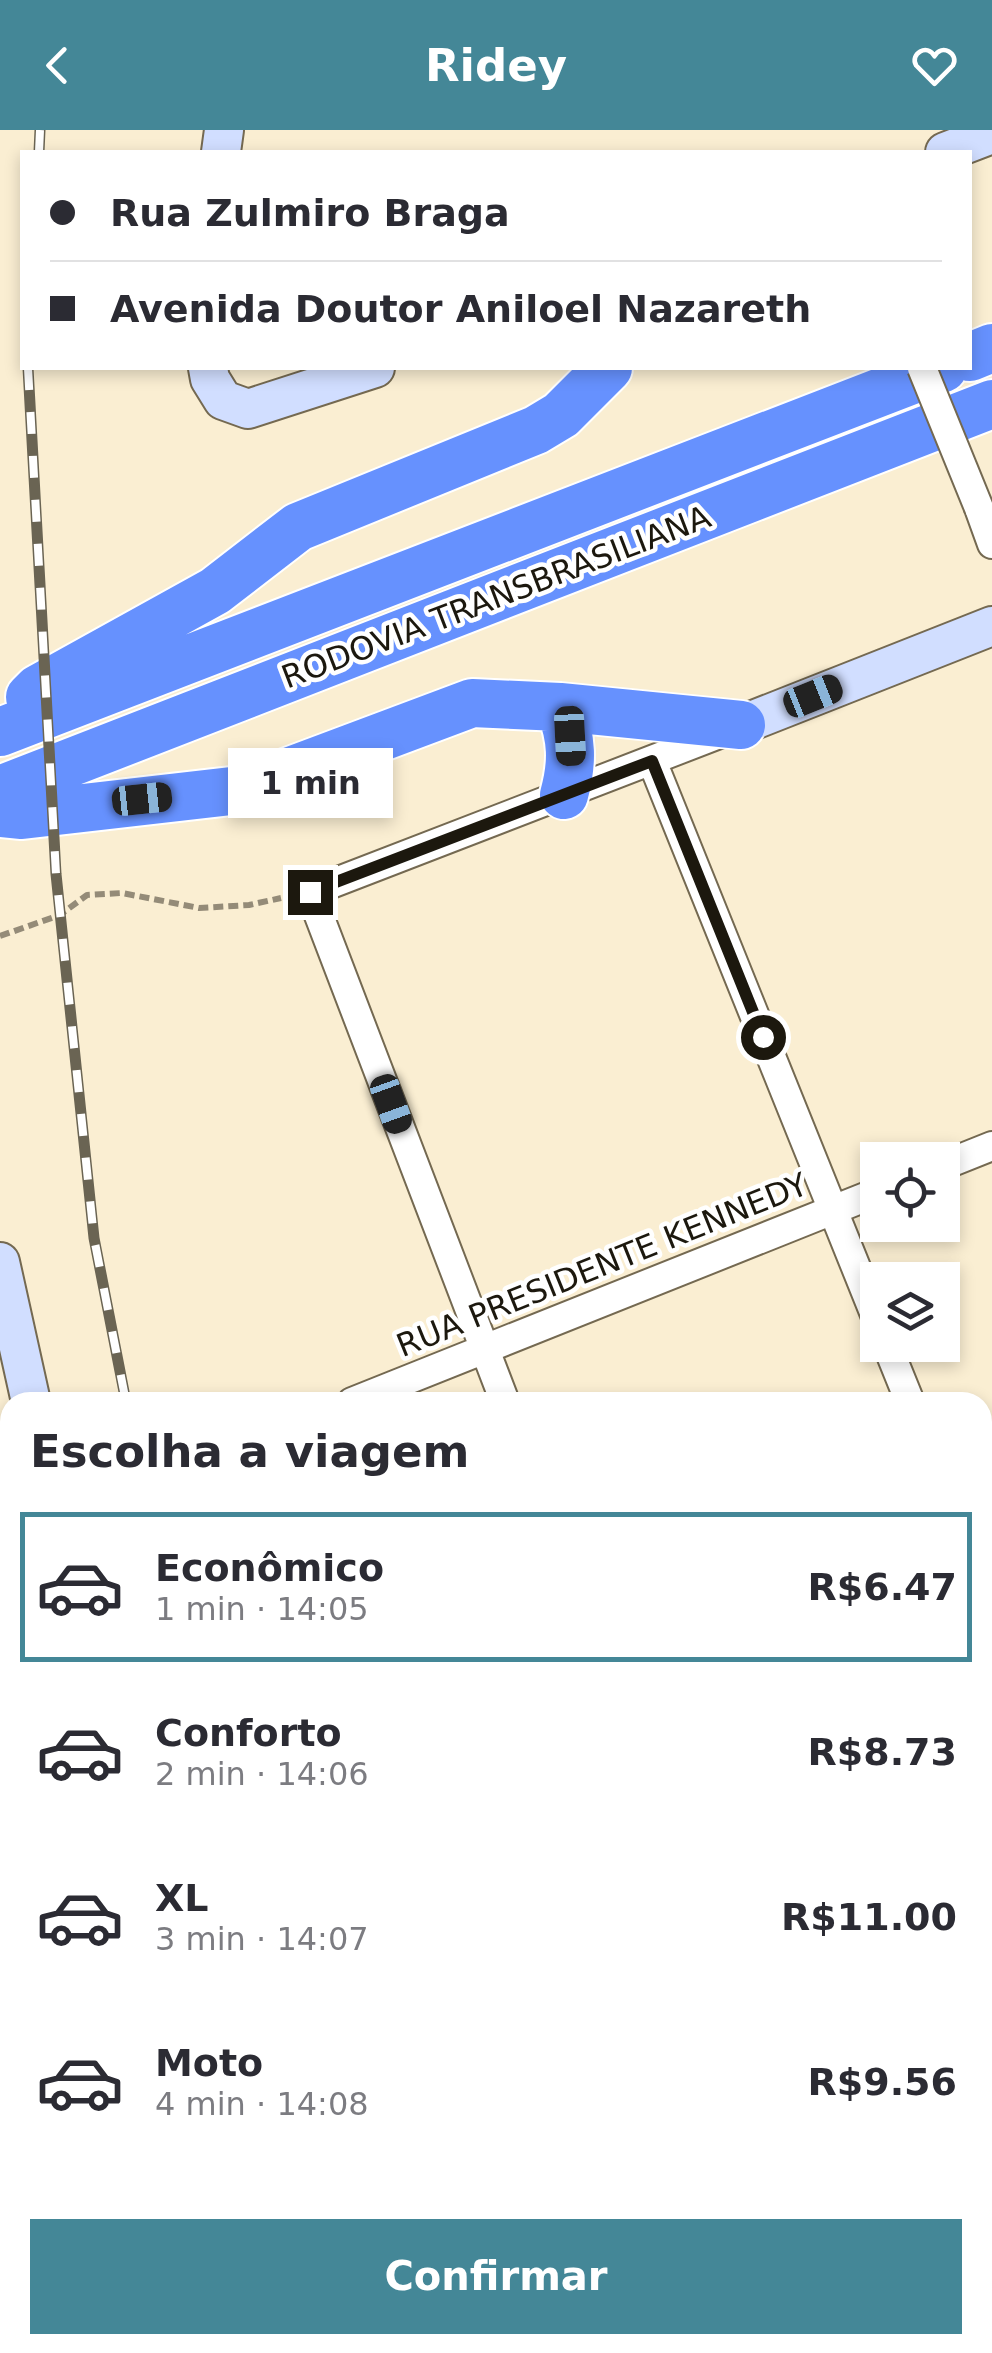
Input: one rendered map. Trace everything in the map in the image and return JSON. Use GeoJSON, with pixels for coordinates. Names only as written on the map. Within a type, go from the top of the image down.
{"type":"FeatureCollection","features":[{"type":"Feature","properties":{"kind":"highway"},"geometry":{"type":"LineString","coordinates":[[0,729],[38,688],[215,592],[298,527],[536,430],[561,415],[606,370]]}},
{"type":"Feature","properties":{"kind":"highway","name":"RODOVIA TRANSBRASILIANA"},"geometry":{"type":"LineString","coordinates":[[0,729],[937,370]]}},
{"type":"Feature","properties":{"kind":"highway","name":"RODOVIA TRANSBRASILIANA"},"geometry":{"type":"LineString","coordinates":[[0,790],[992,404]]}},
{"type":"Feature","properties":{"kind":"highway"},"geometry":{"type":"LineString","coordinates":[[0,813],[22,815],[240,790],[472,702],[742,725]]}},
{"type":"Feature","properties":{"kind":"highway"},"geometry":{"type":"LineString","coordinates":[[560,707],[570,736],[572,766],[564,794]]}},
{"type":"Feature","properties":{"kind":"main road"},"geometry":{"type":"LineString","coordinates":[[951,150],[992,134]]}},
{"type":"Feature","properties":{"kind":"main road"},"geometry":{"type":"LineString","coordinates":[[208,370],[222,400],[248,409],[369,370]]}},
{"type":"Feature","properties":{"kind":"main road"},"geometry":{"type":"LineString","coordinates":[[742,725],[992,626]]}},
{"type":"Feature","properties":{"kind":"main road"},"geometry":{"type":"LineString","coordinates":[[0,1262],[29,1392]]}},
{"type":"Feature","properties":{"kind":"street"},"geometry":{"type":"LineString","coordinates":[[923,370],[992,544]]}},
{"type":"Feature","properties":{"kind":"street"},"geometry":{"type":"LineString","coordinates":[[500,1392],[310,892],[742,725]]}},
{"type":"Feature","properties":{"kind":"street"},"geometry":{"type":"LineString","coordinates":[[652,761],[860,1278]]}},
{"type":"Feature","properties":{"kind":"street"},"geometry":{"type":"LineString","coordinates":[[960,1159],[992,1146]]}},
{"type":"Feature","properties":{"kind":"street","name":"RUA PRESIDENTE KENNEDY"},"geometry":{"type":"LineString","coordinates":[[379,1392],[860,1199]]}},
{"type":"Feature","properties":{"kind":"street"},"geometry":{"type":"LineString","coordinates":[[893,1362],[906,1392]]}},
{"type":"Feature","properties":{"kind":"path"},"geometry":{"type":"LineString","coordinates":[[0,936],[60,915],[86,895],[122,893],[198,908],[249,904],[310,892]]}},
{"type":"Feature","properties":{"kind":"railway"},"geometry":{"type":"LineString","coordinates":[[39,150],[40,130]]}},
{"type":"Feature","properties":{"kind":"railway"},"geometry":{"type":"LineString","coordinates":[[28,370],[56,874],[94,1238],[124,1392]]}},
{"type":"Feature","properties":{"kind":"route"},"geometry":{"type":"LineString","coordinates":[[310,892],[652,761],[763,1037]]}}]}
